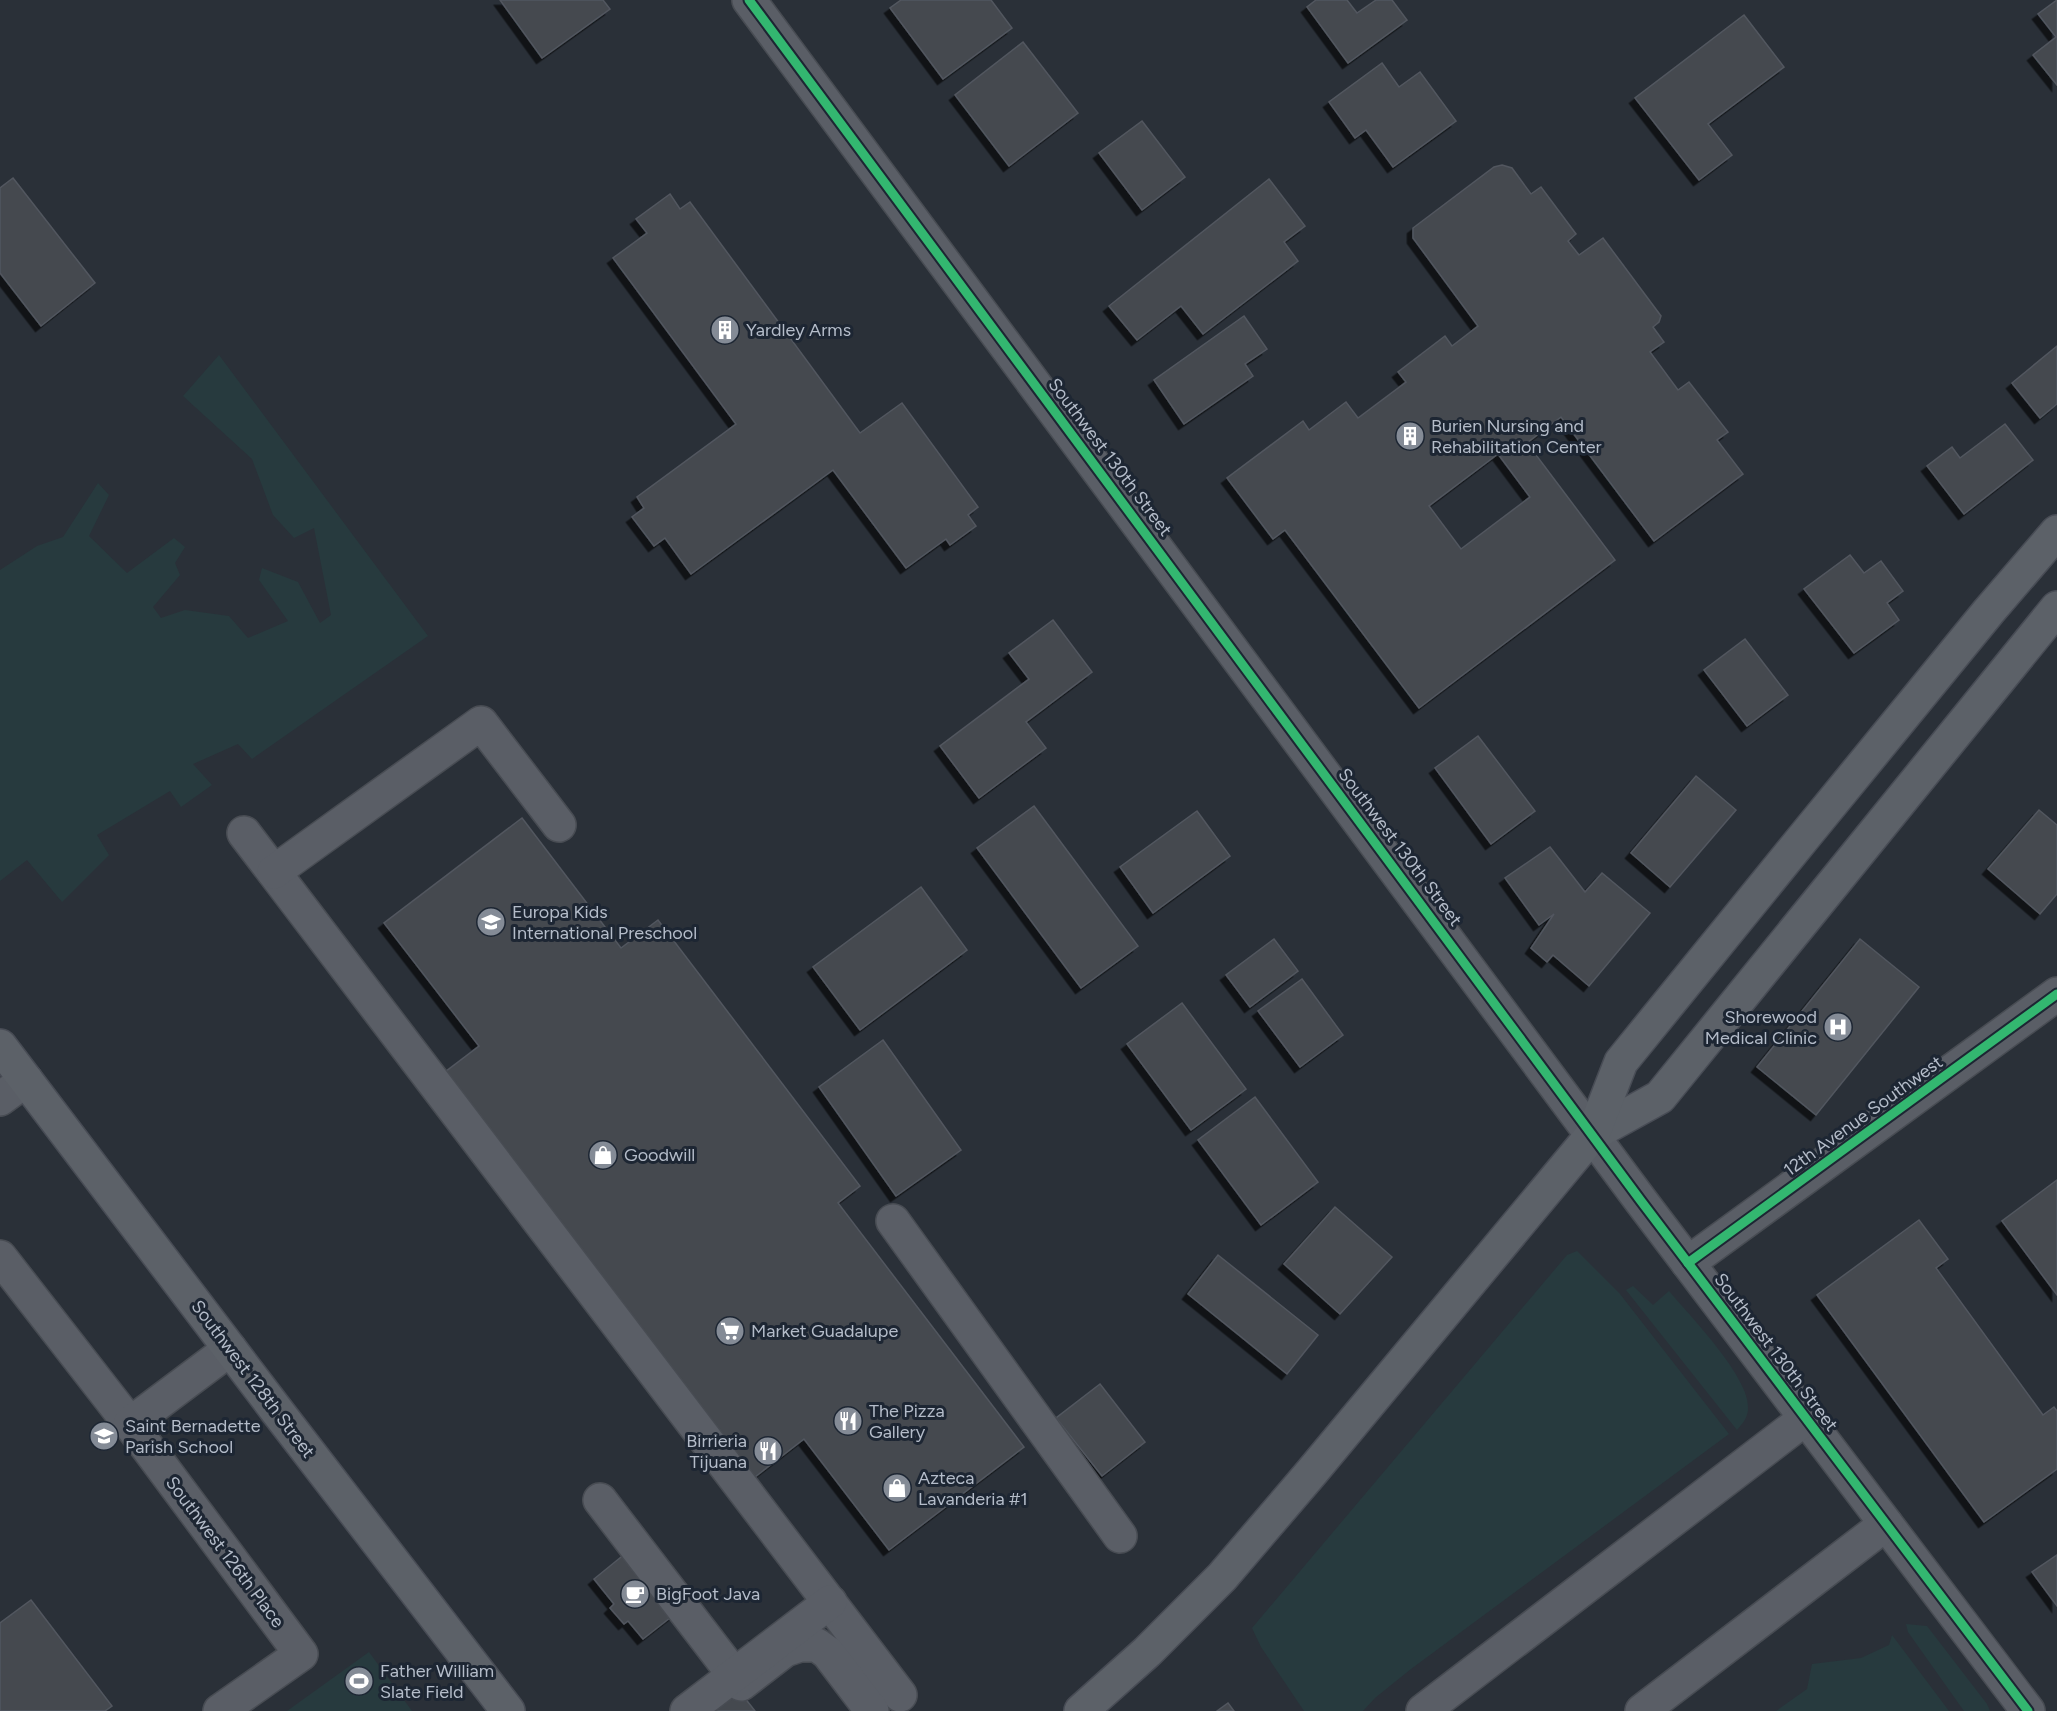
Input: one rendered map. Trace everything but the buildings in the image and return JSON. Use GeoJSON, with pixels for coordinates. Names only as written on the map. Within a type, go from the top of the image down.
{"type":"FeatureCollection","features":[{"type":"Feature","properties":{"kind":"main road"},"geometry":{"type":"LineString","coordinates":[[1091,1708],[1222,1577],[1593,1134],[1621,1062],[1848,782],[2057,532]]}},
{"type":"Feature","properties":{"kind":"main road"},"geometry":{"type":"LineString","coordinates":[[1593,1134],[1660,1097],[2057,608]]}},
{"type":"Feature","properties":{"kind":"main road","name":"Southwest 128th Street"},"geometry":{"type":"LineString","coordinates":[[0,1046],[13,1089],[231,1349],[508,1711]]}},
{"type":"Feature","properties":{"kind":"street","name":"Southwest 130th Street"},"geometry":{"type":"LineString","coordinates":[[749,0],[1688,1263],[2028,1711]]}},
{"type":"Feature","properties":{"kind":"street"},"geometry":{"type":"LineString","coordinates":[[274,872],[481,723],[559,825]]}},
{"type":"Feature","properties":{"kind":"street"},"geometry":{"type":"LineString","coordinates":[[244,833],[900,1695]]}},
{"type":"Feature","properties":{"kind":"street","name":"12th Avenue Southwest"},"geometry":{"type":"LineString","coordinates":[[1688,1263],[2057,994]]}},
{"type":"Feature","properties":{"kind":"street"},"geometry":{"type":"LineString","coordinates":[[893,1221],[1120,1536]]}},
{"type":"Feature","properties":{"kind":"street","name":"Southwest 126th Place"},"geometry":{"type":"LineString","coordinates":[[0,1257],[130,1424],[301,1654],[220,1711]]}},
{"type":"Feature","properties":{"kind":"street"},"geometry":{"type":"LineString","coordinates":[[130,1424],[231,1349]]}},
{"type":"Feature","properties":{"kind":"street"},"geometry":{"type":"LineString","coordinates":[[1423,1711],[1806,1418]]}},
{"type":"Feature","properties":{"kind":"street"},"geometry":{"type":"LineString","coordinates":[[600,1500],[741,1684],[785,1650],[817,1645],[828,1653],[872,1711]]}},
{"type":"Feature","properties":{"kind":"street"},"geometry":{"type":"LineString","coordinates":[[1642,1711],[1886,1524]]}},
{"type":"Feature","properties":{"kind":"street"},"geometry":{"type":"LineString","coordinates":[[687,1711],[830,1602]]}},
{"type":"Feature","properties":{"kind":"green space"},"geometry":{"type":"Polygon","coordinates":[[[219,355],[428,636],[252,759],[238,744],[193,764],[212,785],[181,807],[170,791],[97,835],[109,855],[62,902],[27,860],[0,881],[0,570],[37,546],[63,537],[98,483],[109,495],[89,536],[127,573],[174,538],[185,547],[175,563],[180,575],[153,607],[161,618],[185,610],[229,616],[248,638],[288,621],[259,580],[262,568],[298,582],[320,623],[331,615],[314,528],[294,538],[273,515],[252,459],[183,396],[219,355]]]}},
{"type":"Feature","properties":{"kind":"green space"},"geometry":{"type":"Polygon","coordinates":[[[1577,1251],[1620,1294],[1729,1434],[1411,1669],[1375,1698],[1363,1711],[1304,1711],[1261,1647],[1252,1628],[1567,1255],[1577,1251]]]}},
{"type":"Feature","properties":{"kind":"green space"},"geometry":{"type":"Polygon","coordinates":[[[1633,1286],[1653,1305],[1669,1291],[1718,1348],[1747,1397],[1748,1410],[1737,1430],[1626,1290],[1633,1286]]]}},
{"type":"Feature","properties":{"kind":"green space"},"geometry":{"type":"Polygon","coordinates":[[[1906,1624],[1927,1626],[1990,1711],[1964,1711],[1908,1632],[1906,1624]]]}},
{"type":"Feature","properties":{"kind":"green space"},"geometry":{"type":"Polygon","coordinates":[[[1892,1635],[1949,1711],[1776,1711],[1807,1689],[1812,1664],[1861,1658],[1889,1645],[1892,1635]]]}},
{"type":"Feature","properties":{"kind":"green space","name":"Father William Slate Field"},"geometry":{"type":"Polygon","coordinates":[[[369,1652],[412,1711],[287,1711],[369,1652]]]}},
{"type":"Feature","properties":{"kind":"cycle path"},"geometry":{"type":"LineString","coordinates":[[749,0],[1641,1201],[2028,1711]]}},
{"type":"Feature","properties":{"kind":"cycle path"},"geometry":{"type":"LineString","coordinates":[[1688,1263],[2057,994]]}},
{"type":"Feature","properties":{"kind":"place","name":"Yardley Arms"},"geometry":{"type":"Point","coordinates":[725,330]}},
{"type":"Feature","properties":{"kind":"place","name":"Burien Nursing and Rehabilitation Center"},"geometry":{"type":"Point","coordinates":[1410,436]}},
{"type":"Feature","properties":{"kind":"place","name":"Europa Kids International Preschool"},"geometry":{"type":"Point","coordinates":[491,922]}},
{"type":"Feature","properties":{"kind":"place","name":"Shorewood Medical Clinic"},"geometry":{"type":"Point","coordinates":[1838,1027]}},
{"type":"Feature","properties":{"kind":"place","name":"Goodwill"},"geometry":{"type":"Point","coordinates":[603,1155]}},
{"type":"Feature","properties":{"kind":"place","name":"Market Guadalupe"},"geometry":{"type":"Point","coordinates":[730,1331]}},
{"type":"Feature","properties":{"kind":"place","name":"The Pizza Gallery"},"geometry":{"type":"Point","coordinates":[848,1421]}},
{"type":"Feature","properties":{"kind":"place","name":"Saint Bernadette Parish School"},"geometry":{"type":"Point","coordinates":[104,1436]}},
{"type":"Feature","properties":{"kind":"place","name":"Birrieria Tijuana"},"geometry":{"type":"Point","coordinates":[768,1451]}},
{"type":"Feature","properties":{"kind":"place","name":"Azteca Lavanderia #1"},"geometry":{"type":"Point","coordinates":[897,1488]}},
{"type":"Feature","properties":{"kind":"place","name":"BigFoot Java"},"geometry":{"type":"Point","coordinates":[635,1594]}},
{"type":"Feature","properties":{"kind":"place","name":"Father William Slate Field"},"geometry":{"type":"Point","coordinates":[359,1681]}}]}
